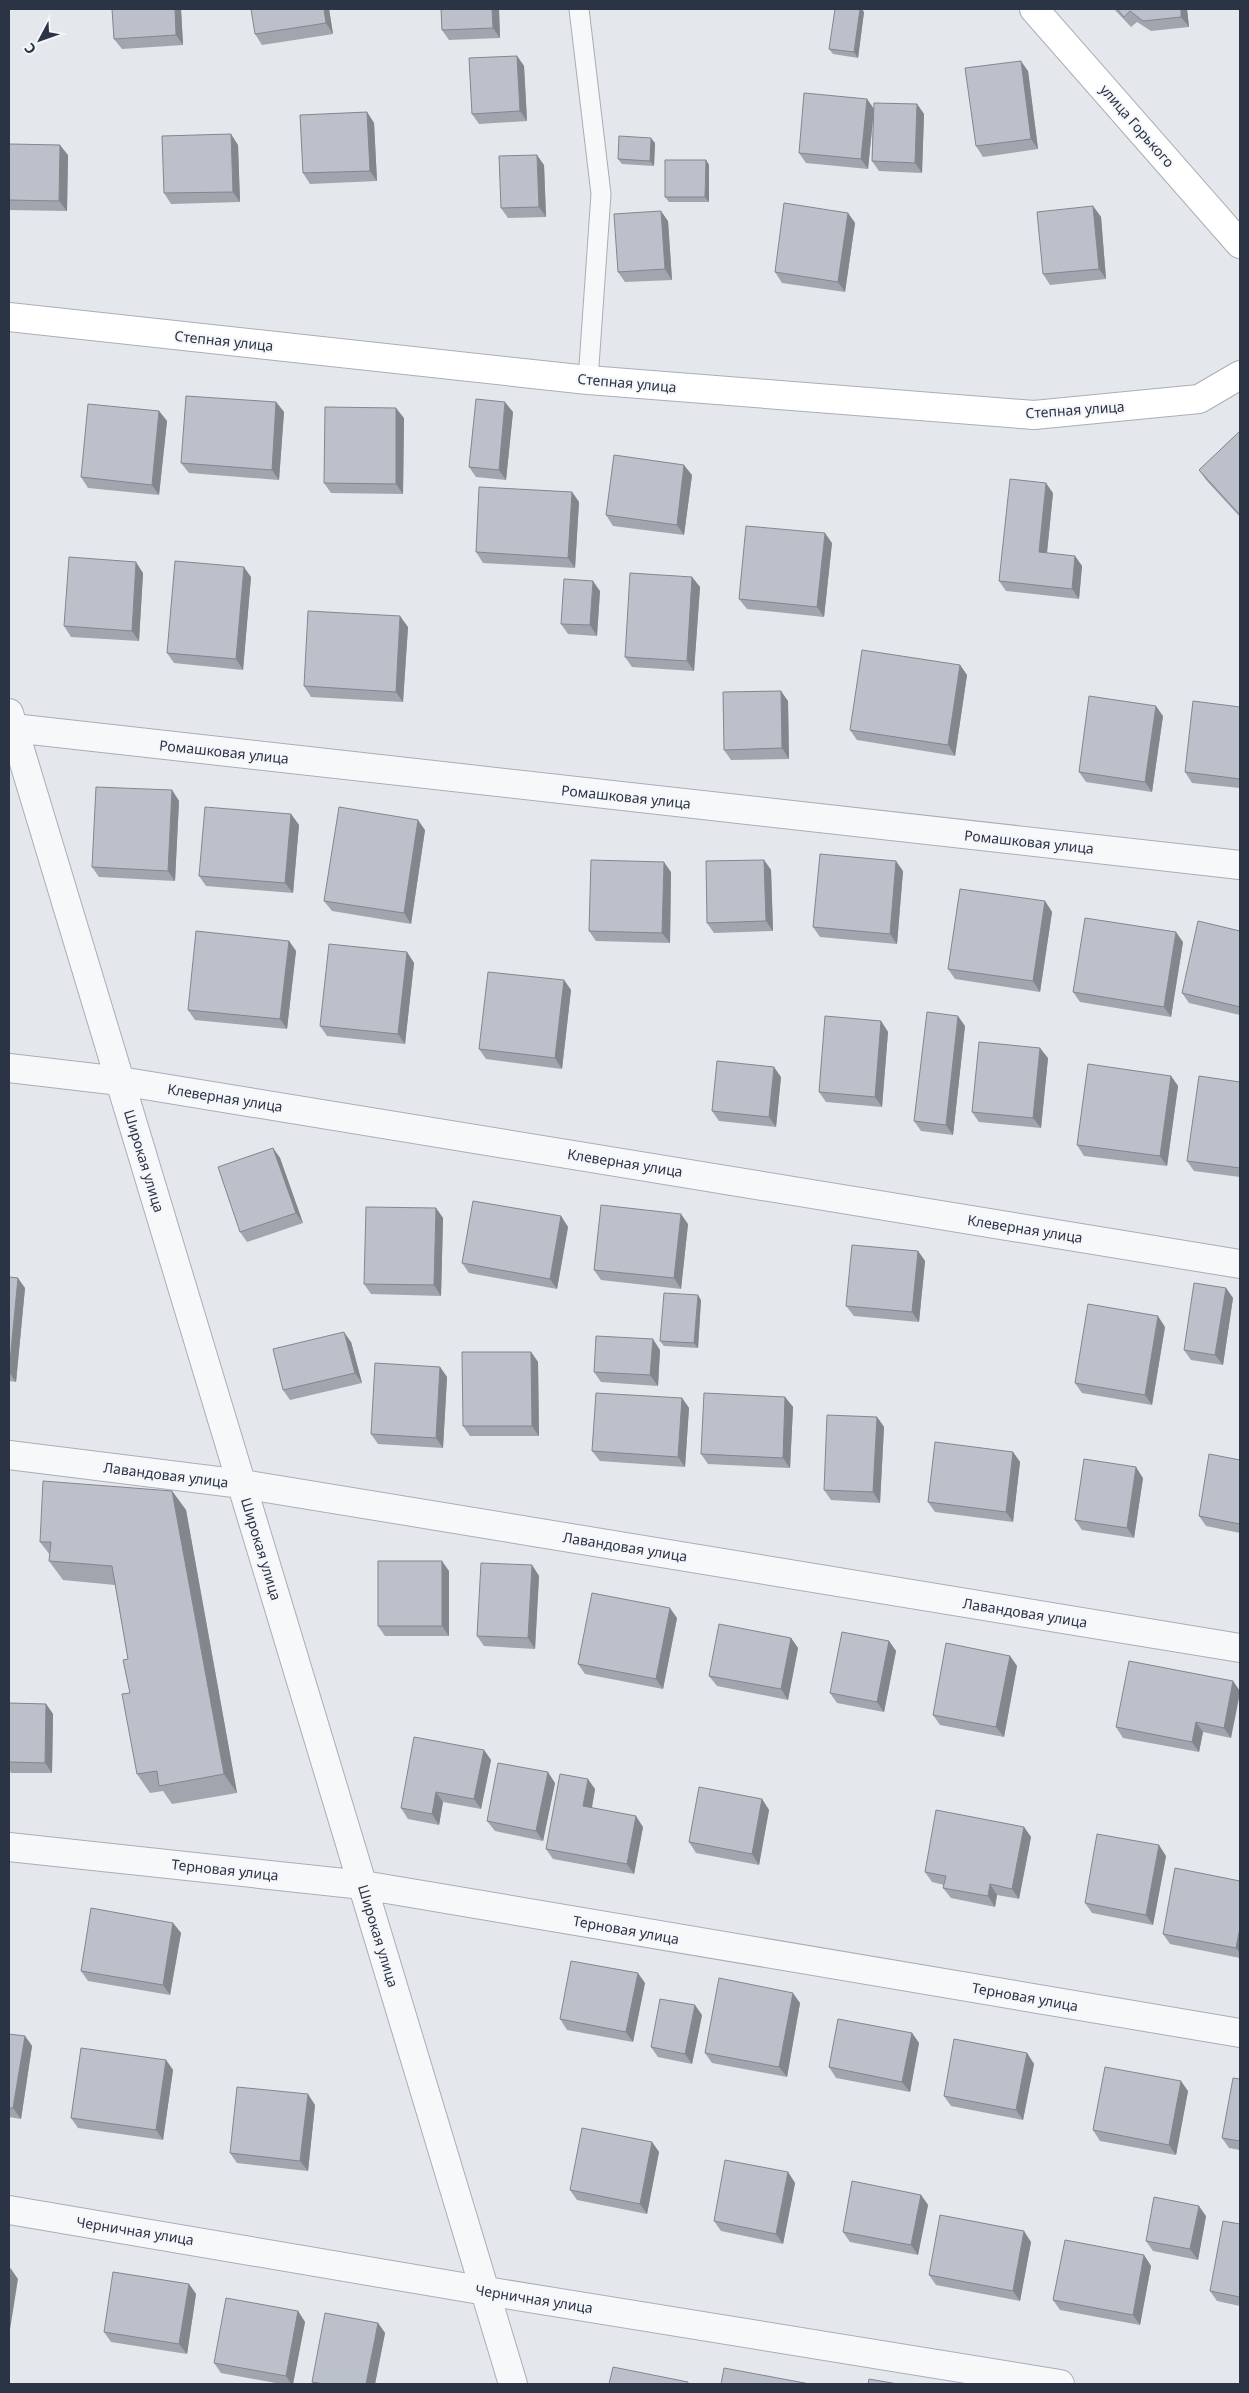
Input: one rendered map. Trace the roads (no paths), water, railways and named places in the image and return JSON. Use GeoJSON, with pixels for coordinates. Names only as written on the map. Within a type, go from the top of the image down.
{"type":"FeatureCollection","features":[{"type":"Feature","properties":{"kind":"street","name":"улица Горького"},"geometry":{"type":"LineString","coordinates":[[1034,9],[1240,244]]}},
{"type":"Feature","properties":{"kind":"street","name":"Степная улица"},"geometry":{"type":"LineString","coordinates":[[9,318],[588,380],[1034,415],[1198,399],[1240,376]]}},
{"type":"Feature","properties":{"kind":"street","name":"Ромашковая улица"},"geometry":{"type":"LineString","coordinates":[[11,720],[1240,866]]}},
{"type":"Feature","properties":{"kind":"street","name":"Широкая улица"},"geometry":{"type":"LineString","coordinates":[[11,720],[513,2384]]}},
{"type":"Feature","properties":{"kind":"street","name":"Клеверная улица"},"geometry":{"type":"LineString","coordinates":[[9,1068],[120,1081],[1240,1264]]}},
{"type":"Feature","properties":{"kind":"street","name":"Лавандовая улица"},"geometry":{"type":"LineString","coordinates":[[9,1455],[242,1484],[1240,1648]]}},
{"type":"Feature","properties":{"kind":"street","name":"Терновая улица"},"geometry":{"type":"LineString","coordinates":[[9,1847],[363,1885],[1240,2033]]}},
{"type":"Feature","properties":{"kind":"street","name":"Черничная улица"},"geometry":{"type":"LineString","coordinates":[[9,2210],[486,2291],[1060,2384]]}},
{"type":"Feature","properties":{"kind":"lane"},"geometry":{"type":"LineString","coordinates":[[579,9],[601,194],[588,380]]}}]}
